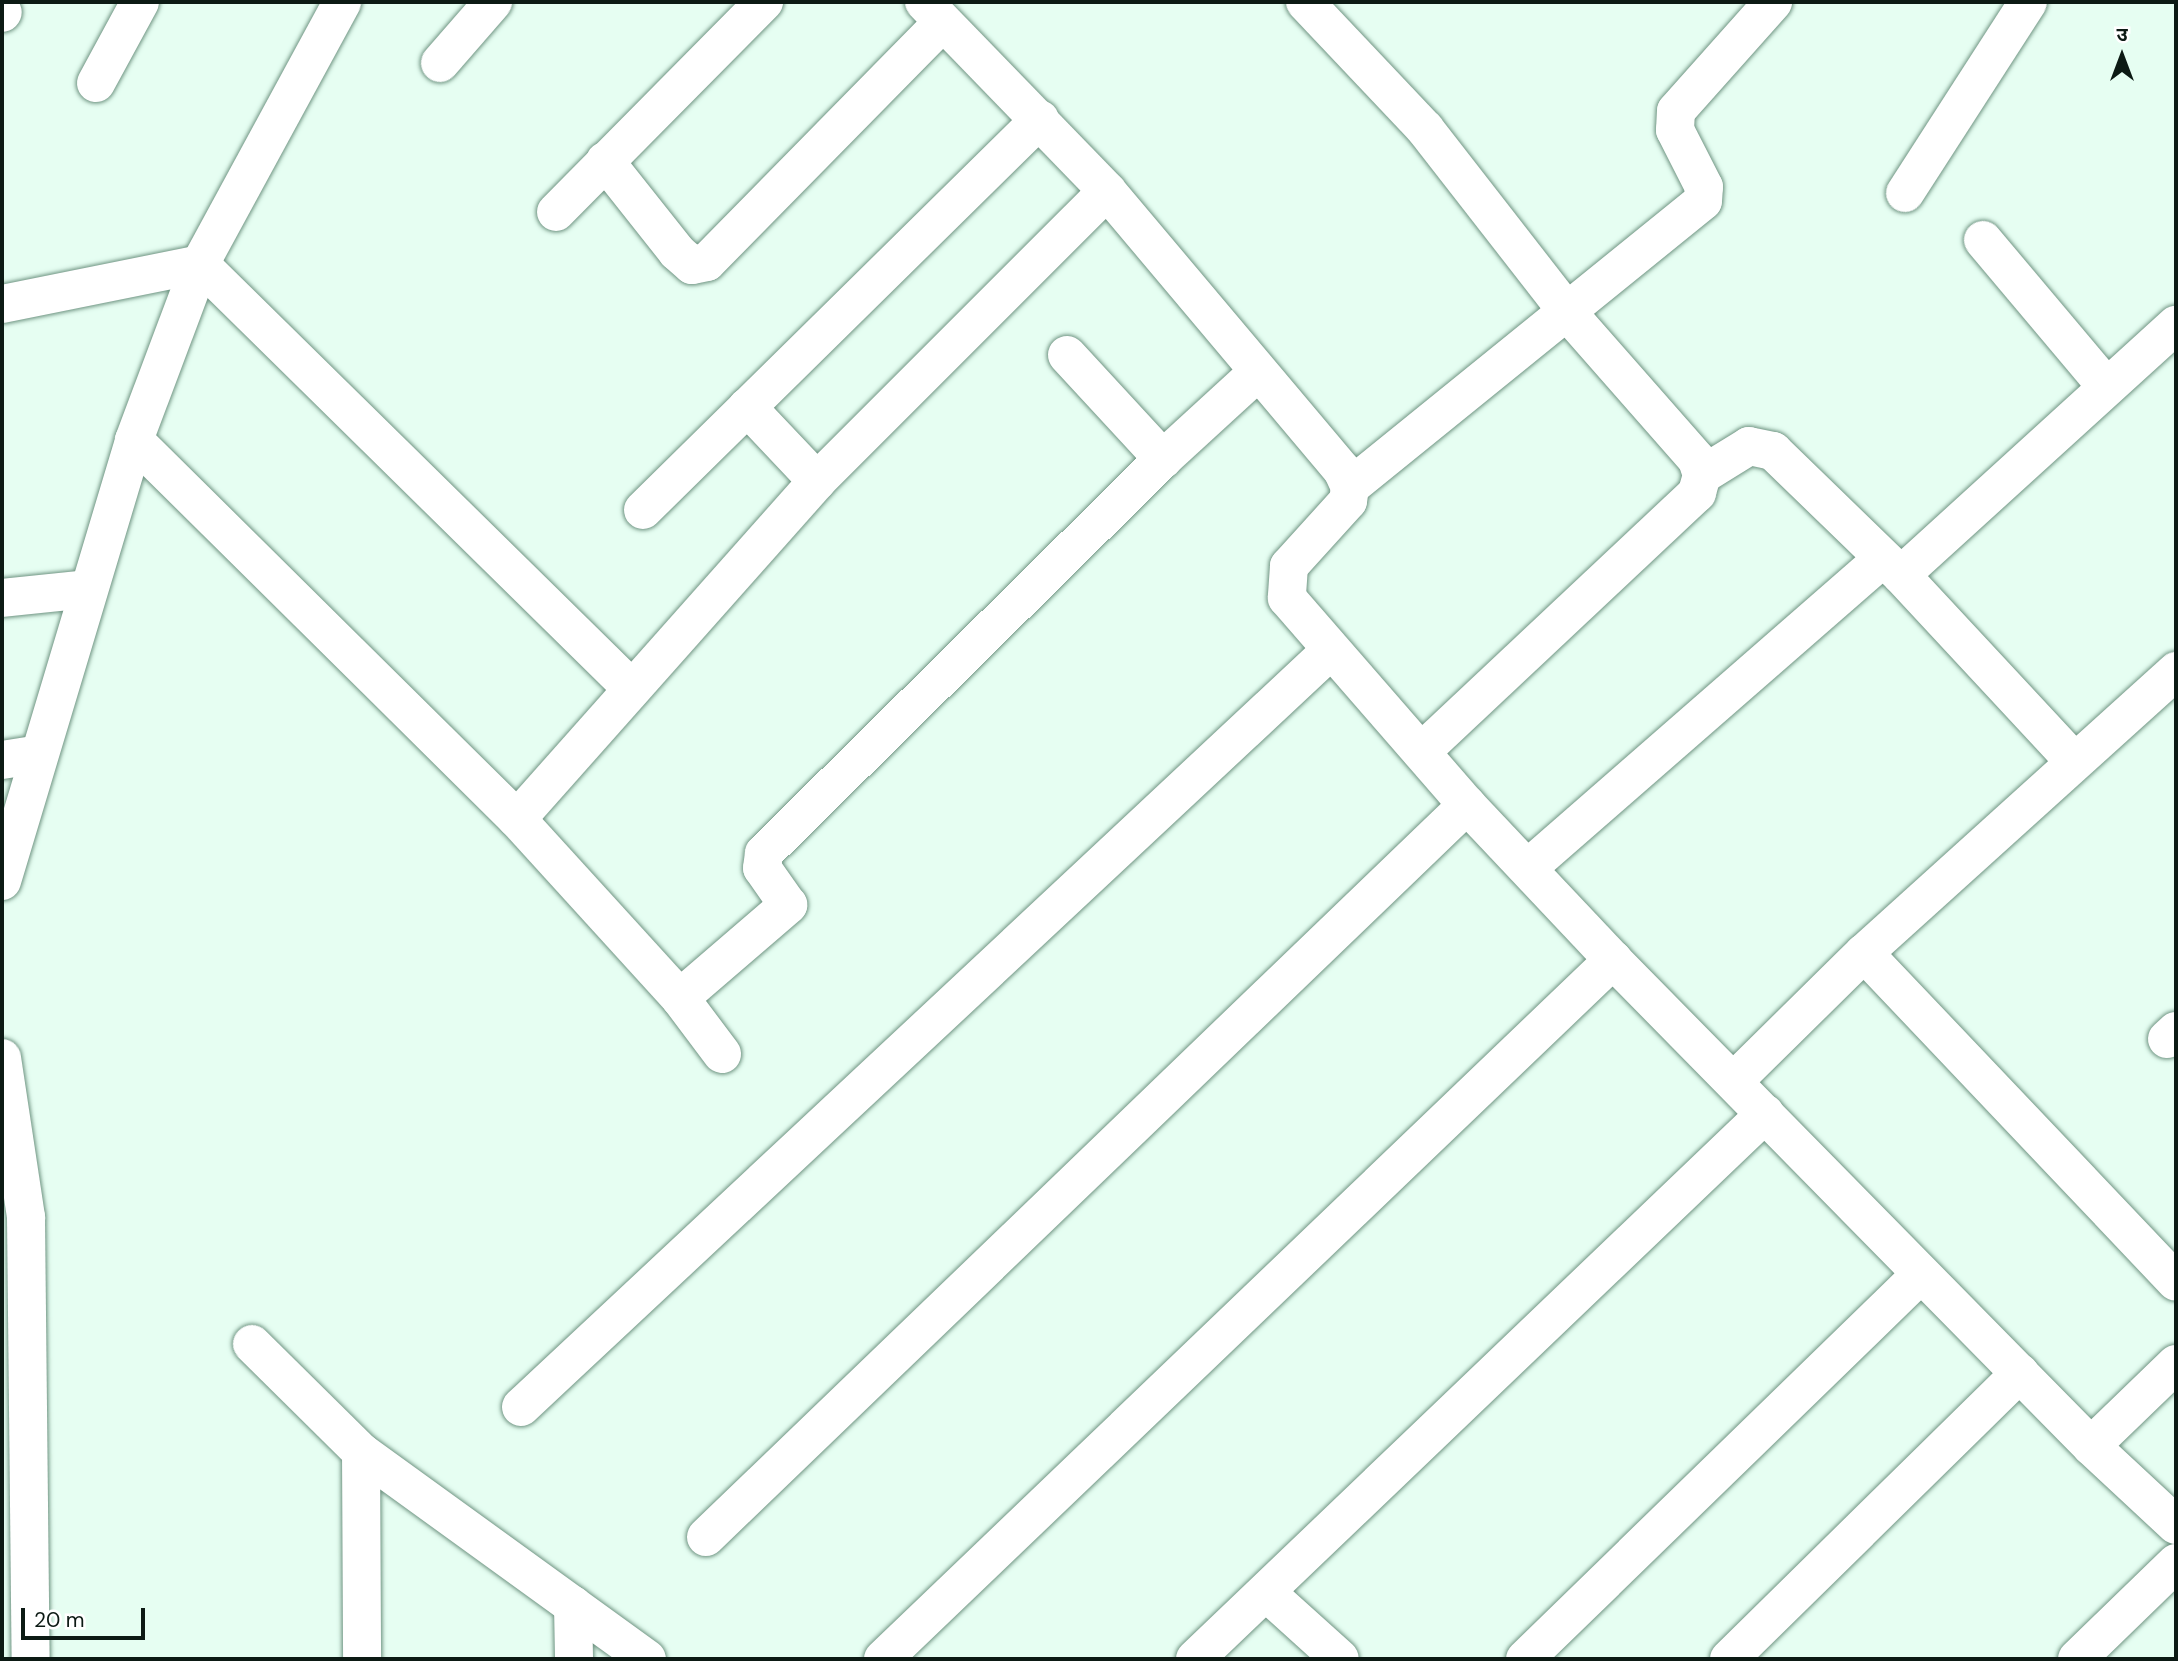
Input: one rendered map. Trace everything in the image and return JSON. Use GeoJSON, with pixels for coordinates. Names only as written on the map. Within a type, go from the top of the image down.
{"type":"FeatureCollection","features":[{"type":"Feature","properties":{"kind":"street"},"geometry":{"type":"LineString","coordinates":[[96,83],[140,2]]}},
{"type":"Feature","properties":{"kind":"street"},"geometry":{"type":"LineString","coordinates":[[2,881],[134,440],[200,264],[342,2]]}},
{"type":"Feature","properties":{"kind":"street"},"geometry":{"type":"LineString","coordinates":[[440,63],[494,2]]}},
{"type":"Feature","properties":{"kind":"street"},"geometry":{"type":"LineString","coordinates":[[556,212],[764,2]]}},
{"type":"Feature","properties":{"kind":"street"},"geometry":{"type":"LineString","coordinates":[[1305,2],[1425,129],[1568,313],[1697,460],[1702,475],[1697,493],[1421,752]]}},
{"type":"Feature","properties":{"kind":"street"},"geometry":{"type":"LineString","coordinates":[[1350,487],[1703,201],[1704,187],[1675,130],[1676,111],[1773,2]]}},
{"type":"Feature","properties":{"kind":"street"},"geometry":{"type":"LineString","coordinates":[[1905,193],[2028,2]]}},
{"type":"Feature","properties":{"kind":"street"},"geometry":{"type":"LineString","coordinates":[[605,162],[677,252],[692,265],[707,262],[933,12],[1040,119],[1107,191],[1257,373],[1342,470],[1350,487],[1348,501],[1289,566],[1286,578],[1287,598],[1330,651],[1467,805],[1613,960],[2091,1446],[2176,1525]]}},
{"type":"Feature","properties":{"kind":"street"},"geometry":{"type":"LineString","coordinates":[[643,510],[1040,119]]}},
{"type":"Feature","properties":{"kind":"street"},"geometry":{"type":"LineString","coordinates":[[517,819],[817,481],[1107,191]]}},
{"type":"Feature","properties":{"kind":"street"},"geometry":{"type":"LineString","coordinates":[[1983,240],[2107,387]]}},
{"type":"Feature","properties":{"kind":"street"},"geometry":{"type":"LineString","coordinates":[[2,304],[200,264]]}},
{"type":"Feature","properties":{"kind":"street"},"geometry":{"type":"LineString","coordinates":[[200,264],[632,689]]}},
{"type":"Feature","properties":{"kind":"street"},"geometry":{"type":"LineString","coordinates":[[1528,868],[2107,387],[2176,325]]}},
{"type":"Feature","properties":{"kind":"street"},"geometry":{"type":"LineString","coordinates":[[1067,355],[1163,459]]}},
{"type":"Feature","properties":{"kind":"street"},"geometry":{"type":"LineString","coordinates":[[680,998],[788,905],[762,868],[764,853],[1163,459],[1257,373]]}},
{"type":"Feature","properties":{"kind":"street"},"geometry":{"type":"LineString","coordinates":[[747,407],[817,481]]}},
{"type":"Feature","properties":{"kind":"street"},"geometry":{"type":"LineString","coordinates":[[134,440],[517,819],[680,998],[722,1055]]}},
{"type":"Feature","properties":{"kind":"street"},"geometry":{"type":"LineString","coordinates":[[1702,475],[1749,446],[1773,451],[1891,567],[2075,762]]}},
{"type":"Feature","properties":{"kind":"street"},"geometry":{"type":"LineString","coordinates":[[2,598],[88,589]]}},
{"type":"Feature","properties":{"kind":"street"},"geometry":{"type":"LineString","coordinates":[[521,1407],[1330,651]]}},
{"type":"Feature","properties":{"kind":"street"},"geometry":{"type":"LineString","coordinates":[[1734,1081],[1864,953],[2176,671]]}},
{"type":"Feature","properties":{"kind":"street"},"geometry":{"type":"LineString","coordinates":[[2,760],[39,754]]}},
{"type":"Feature","properties":{"kind":"street"},"geometry":{"type":"LineString","coordinates":[[706,1537],[1467,805]]}},
{"type":"Feature","properties":{"kind":"street"},"geometry":{"type":"LineString","coordinates":[[1864,953],[2176,1282]]}},
{"type":"Feature","properties":{"kind":"street"},"geometry":{"type":"LineString","coordinates":[[883,1659],[1613,960]]}},
{"type":"Feature","properties":{"kind":"street"},"geometry":{"type":"LineString","coordinates":[[2,1058],[10,1161],[30,1300],[32,1659]]}},
{"type":"Feature","properties":{"kind":"street"},"geometry":{"type":"LineString","coordinates":[[1195,1659],[1765,1114]]}},
{"type":"Feature","properties":{"kind":"street"},"geometry":{"type":"LineString","coordinates":[[1525,1659],[1921,1274]]}},
{"type":"Feature","properties":{"kind":"street"},"geometry":{"type":"LineString","coordinates":[[252,1344],[361,1451],[646,1659]]}},
{"type":"Feature","properties":{"kind":"street"},"geometry":{"type":"LineString","coordinates":[[2091,1446],[2176,1364]]}},
{"type":"Feature","properties":{"kind":"street"},"geometry":{"type":"LineString","coordinates":[[1728,1659],[2020,1373]]}},
{"type":"Feature","properties":{"kind":"street"},"geometry":{"type":"LineString","coordinates":[[361,1451],[362,1659]]}},
{"type":"Feature","properties":{"kind":"street"},"geometry":{"type":"LineString","coordinates":[[2077,1659],[2176,1563]]}},
{"type":"Feature","properties":{"kind":"street"},"geometry":{"type":"LineString","coordinates":[[1267,1593],[1340,1659]]}},
{"type":"Feature","properties":{"kind":"street"},"geometry":{"type":"LineString","coordinates":[[572,1605],[574,1659]]}}]}
